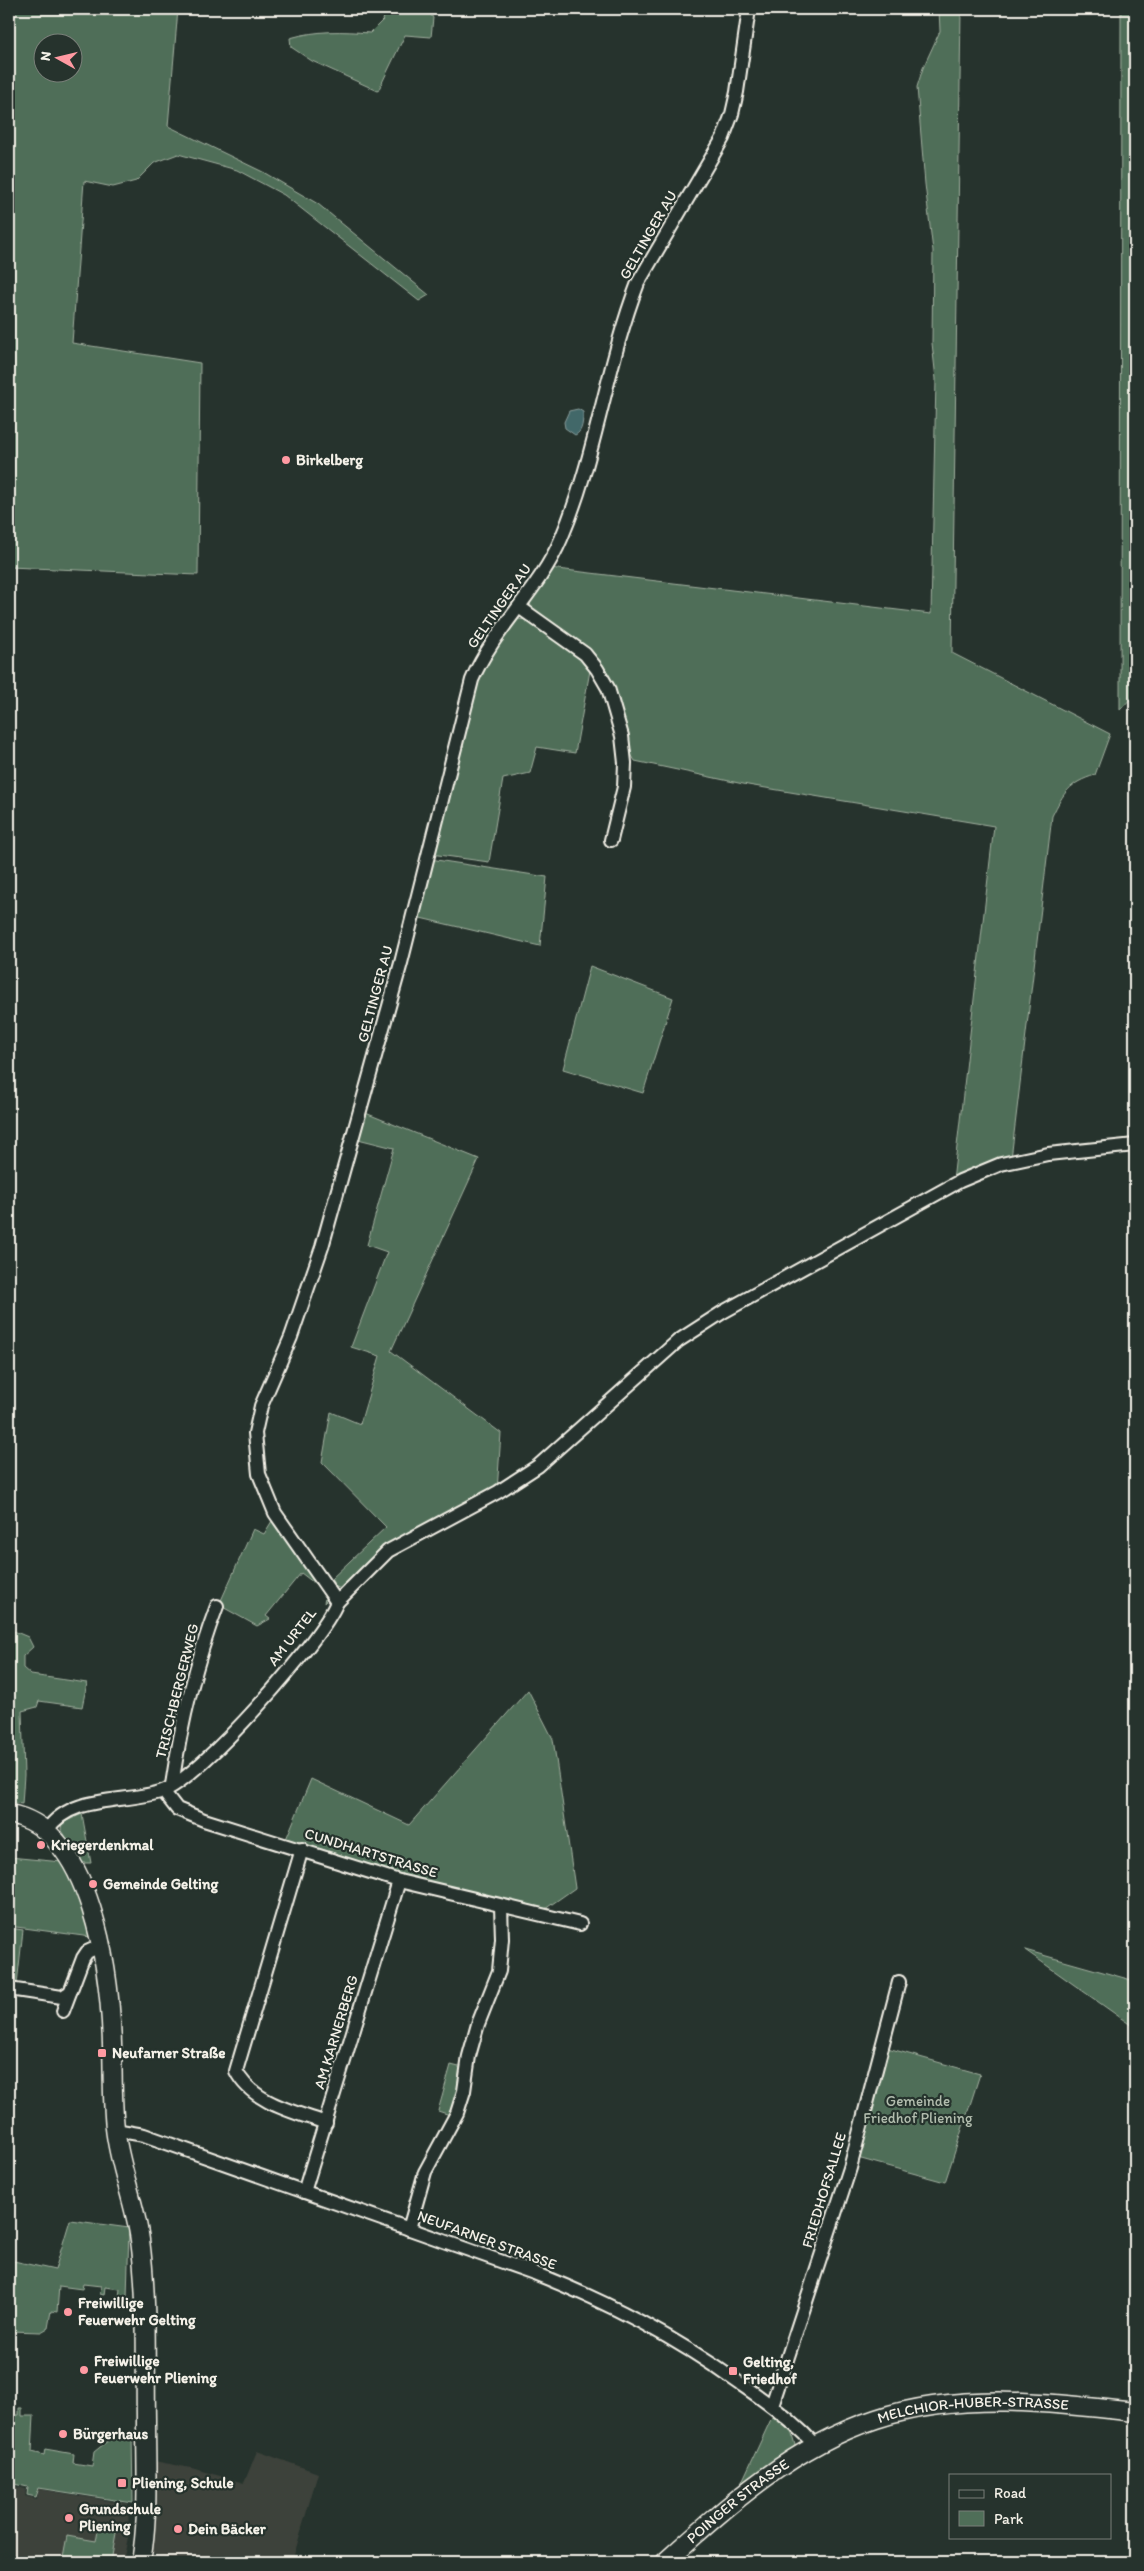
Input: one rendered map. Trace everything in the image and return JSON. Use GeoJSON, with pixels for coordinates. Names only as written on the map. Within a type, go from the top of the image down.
{"type":"FeatureCollection","features":[{"type":"Feature","properties":{"kind":"main road"},"geometry":{"type":"LineString","coordinates":[[9,1814],[31,1820],[48,1830],[64,1850],[79,1875],[100,1946],[110,2008],[115,2130],[123,2171],[139,2232],[143,2296],[146,2484],[145,2540],[141,2562]]}},
{"type":"Feature","properties":{"kind":"main road","name":"MELCHIOR-HUBER-STRASSE"},"geometry":{"type":"LineString","coordinates":[[816,2446],[876,2419],[906,2411],[952,2405],[1056,2404],[1135,2412]]}},
{"type":"Feature","properties":{"kind":"main road","name":"POINGER STRASSE"},"geometry":{"type":"LineString","coordinates":[[665,2562],[736,2499],[790,2460],[816,2446]]}},
{"type":"Feature","properties":{"kind":"street","name":"GELTINGER AU"},"geometry":{"type":"LineString","coordinates":[[315,1271],[401,963],[466,699],[489,645],[519,607],[555,551],[569,518],[628,308],[638,283],[723,138],[732,114],[749,9]]}},
{"type":"Feature","properties":{"kind":"street"},"geometry":{"type":"LineString","coordinates":[[519,607],[585,654],[598,669],[608,688],[622,736],[625,763],[624,787],[611,840]]}},
{"type":"Feature","properties":{"kind":"street"},"geometry":{"type":"LineString","coordinates":[[336,1602],[388,1551],[498,1492],[538,1466],[678,1341],[723,1312],[960,1180],[993,1167],[1048,1154],[1135,1145]]}},
{"type":"Feature","properties":{"kind":"street","name":"AM URTEL"},"geometry":{"type":"LineString","coordinates":[[48,1830],[61,1815],[76,1809],[168,1788],[208,1757],[248,1718],[326,1622],[336,1602],[275,1513],[260,1474],[255,1446],[261,1406],[290,1338],[315,1271]]}},
{"type":"Feature","properties":{"kind":"street","name":"TRISCHBERGERWEG"},"geometry":{"type":"LineString","coordinates":[[168,1788],[202,1644],[217,1606]]}},
{"type":"Feature","properties":{"kind":"street","name":"CUNDHARTSTRASSE"},"geometry":{"type":"LineString","coordinates":[[168,1788],[177,1810],[204,1820],[302,1849],[399,1881],[580,1924]]}},
{"type":"Feature","properties":{"kind":"street"},"geometry":{"type":"LineString","coordinates":[[302,1849],[236,2071],[241,2081],[252,2091],[275,2105],[326,2123]]}},
{"type":"Feature","properties":{"kind":"street","name":"AM KARNERBERG"},"geometry":{"type":"LineString","coordinates":[[304,2192],[399,1881]]}},
{"type":"Feature","properties":{"kind":"street"},"geometry":{"type":"LineString","coordinates":[[409,2229],[425,2172],[457,2113],[464,2091],[474,2040],[499,1971],[502,1939],[501,1906]]}},
{"type":"Feature","properties":{"kind":"street"},"geometry":{"type":"LineString","coordinates":[[63,2011],[87,1952],[100,1946]]}},
{"type":"Feature","properties":{"kind":"street","name":"FRIEDHOFSALLEE"},"geometry":{"type":"LineString","coordinates":[[772,2405],[850,2168],[899,1982]]}},
{"type":"Feature","properties":{"kind":"street"},"geometry":{"type":"LineString","coordinates":[[9,1989],[62,1997],[70,1992]]}},
{"type":"Feature","properties":{"kind":"street","name":"NEUFARNER STRASSE"},"geometry":{"type":"LineString","coordinates":[[115,2130],[144,2135],[534,2273],[625,2312],[685,2346],[772,2405],[793,2422],[816,2446]]}},
{"type":"Feature","properties":{"kind":"shaded area"},"geometry":{"type":"Polygon","coordinates":[[[257,2451],[318,2473],[292,2562],[179,2562],[150,2552],[154,2461],[196,2469],[244,2483],[257,2451]]]}},
{"type":"Feature","properties":{"kind":"shaded area","name":"Grundschule Pliening"},"geometry":{"type":"Polygon","coordinates":[[[9,2485],[26,2489],[25,2496],[37,2499],[39,2489],[128,2504],[129,2532],[123,2562],[9,2562],[9,2485]]]}},
{"type":"Feature","properties":{"kind":"green space"},"geometry":{"type":"Polygon","coordinates":[[[9,9],[178,9],[168,126],[263,172],[318,204],[429,295],[419,301],[284,195],[237,170],[178,154],[154,163],[136,181],[113,187],[84,181],[72,343],[200,363],[198,575],[9,567],[9,397],[11,372],[9,372],[9,9]]]}},
{"type":"Feature","properties":{"kind":"green space"},"geometry":{"type":"Polygon","coordinates":[[[387,9],[428,9],[433,18],[431,37],[405,35],[378,91],[312,61],[291,47],[290,38],[320,32],[370,33],[383,20],[387,9]]]}},
{"type":"Feature","properties":{"kind":"green space"},"geometry":{"type":"Polygon","coordinates":[[[939,9],[961,9],[952,653],[1110,734],[1095,775],[1073,785],[1064,795],[1052,816],[1011,1159],[953,1181],[994,826],[748,785],[635,761],[628,749],[613,690],[531,610],[530,599],[549,568],[931,614],[936,379],[932,343],[933,251],[917,87],[923,68],[940,31],[939,9]]]}},
{"type":"Feature","properties":{"kind":"green space"},"geometry":{"type":"Polygon","coordinates":[[[1121,9],[1135,9],[1135,694],[1120,710],[1121,9]]]}},
{"type":"Feature","properties":{"kind":"green space"},"geometry":{"type":"Polygon","coordinates":[[[517,619],[530,620],[591,665],[575,753],[537,747],[530,773],[503,779],[489,862],[431,854],[479,669],[517,619]]]}},
{"type":"Feature","properties":{"kind":"green space"},"geometry":{"type":"Polygon","coordinates":[[[430,859],[547,877],[540,946],[416,917],[430,859]]]}},
{"type":"Feature","properties":{"kind":"green space"},"geometry":{"type":"Polygon","coordinates":[[[590,966],[673,998],[643,1093],[563,1069],[590,966]]]}},
{"type":"Feature","properties":{"kind":"green space"},"geometry":{"type":"Polygon","coordinates":[[[363,1112],[479,1159],[391,1351],[501,1433],[497,1491],[384,1549],[344,1590],[336,1587],[331,1579],[386,1527],[322,1462],[331,1412],[360,1424],[380,1356],[351,1347],[387,1252],[367,1245],[394,1148],[358,1139],[363,1112]]]}},
{"type":"Feature","properties":{"kind":"green space"},"geometry":{"type":"Polygon","coordinates":[[[275,1520],[328,1599],[324,1603],[325,1598],[318,1586],[301,1573],[266,1616],[270,1619],[257,1626],[219,1605],[253,1529],[264,1534],[272,1521],[275,1520]]]}},
{"type":"Feature","properties":{"kind":"green space"},"geometry":{"type":"Polygon","coordinates":[[[9,1629],[28,1637],[33,1647],[23,1656],[23,1668],[31,1675],[87,1683],[82,1707],[39,1701],[37,1707],[22,1711],[24,1775],[22,1804],[9,1802],[9,1629]]]}},
{"type":"Feature","properties":{"kind":"green space"},"geometry":{"type":"Polygon","coordinates":[[[528,1690],[553,1739],[575,1888],[545,1909],[453,1894],[400,1879],[329,1851],[314,1847],[284,1844],[311,1779],[409,1825],[528,1690]]]}},
{"type":"Feature","properties":{"kind":"green space"},"geometry":{"type":"Polygon","coordinates":[[[82,1814],[91,1863],[82,1863],[61,1829],[62,1823],[82,1814]]]}},
{"type":"Feature","properties":{"kind":"green space"},"geometry":{"type":"Polygon","coordinates":[[[9,1857],[62,1862],[74,1884],[91,1937],[9,1926],[9,1857]]]}},
{"type":"Feature","properties":{"kind":"green space"},"geometry":{"type":"Polygon","coordinates":[[[9,1928],[23,1930],[17,1984],[9,1983],[9,1928]]]}},
{"type":"Feature","properties":{"kind":"green space"},"geometry":{"type":"Polygon","coordinates":[[[1025,1950],[1135,1981],[1135,2028],[1025,1950]]]}},
{"type":"Feature","properties":{"kind":"green space","name":"Gemeinde Friedhof Pliening"},"geometry":{"type":"Polygon","coordinates":[[[884,2047],[980,2074],[945,2182],[854,2157],[884,2047]]]}},
{"type":"Feature","properties":{"kind":"green space"},"geometry":{"type":"Polygon","coordinates":[[[451,2065],[463,2068],[461,2089],[450,2115],[438,2111],[451,2065]]]}},
{"type":"Feature","properties":{"kind":"green space"},"geometry":{"type":"Polygon","coordinates":[[[70,2220],[129,2228],[127,2298],[119,2297],[120,2289],[105,2287],[104,2295],[100,2294],[101,2286],[83,2284],[82,2289],[59,2286],[57,2312],[51,2311],[48,2328],[41,2332],[9,2331],[9,2260],[55,2270],[70,2220]]]}},
{"type":"Feature","properties":{"kind":"green space"},"geometry":{"type":"Polygon","coordinates":[[[19,2408],[22,2408],[22,2416],[34,2416],[32,2452],[44,2455],[45,2449],[74,2454],[73,2463],[92,2466],[94,2452],[114,2436],[127,2439],[132,2435],[133,2503],[39,2488],[36,2497],[27,2495],[28,2487],[9,2483],[9,2415],[19,2415],[19,2408]]]}},
{"type":"Feature","properties":{"kind":"green space"},"geometry":{"type":"Polygon","coordinates":[[[773,2415],[777,2415],[791,2431],[795,2445],[789,2456],[739,2488],[773,2415]]]}},
{"type":"Feature","properties":{"kind":"green space"},"geometry":{"type":"Polygon","coordinates":[[[99,2524],[117,2527],[111,2562],[62,2562],[67,2536],[96,2541],[99,2524]]]}},
{"type":"Feature","properties":{"kind":"water"},"geometry":{"type":"Polygon","coordinates":[[[578,409],[583,412],[583,422],[580,431],[575,435],[565,428],[564,422],[569,411],[578,409]]]}},
{"type":"Feature","properties":{"kind":"place","name":"Birkelberg"},"geometry":{"type":"Point","coordinates":[286,460]}},
{"type":"Feature","properties":{"kind":"place","name":"Kriegerdenkmal"},"geometry":{"type":"Point","coordinates":[41,1845]}},
{"type":"Feature","properties":{"kind":"place","name":"Gemeinde Gelting"},"geometry":{"type":"Point","coordinates":[93,1884]}},
{"type":"Feature","properties":{"kind":"place","name":"Neufarner Straße"},"geometry":{"type":"Point","coordinates":[102,2053]}},
{"type":"Feature","properties":{"kind":"place","name":"Freiwillige Feuerwehr Gelting"},"geometry":{"type":"Point","coordinates":[68,2312]}},
{"type":"Feature","properties":{"kind":"place","name":"Freiwillige Feuerwehr Pliening"},"geometry":{"type":"Point","coordinates":[84,2370]}},
{"type":"Feature","properties":{"kind":"place","name":"Gelting, Friedhof"},"geometry":{"type":"Point","coordinates":[733,2371]}},
{"type":"Feature","properties":{"kind":"place","name":"Bürgerhaus"},"geometry":{"type":"Point","coordinates":[63,2434]}},
{"type":"Feature","properties":{"kind":"place","name":"Pliening, Schule"},"geometry":{"type":"Point","coordinates":[122,2483]}},
{"type":"Feature","properties":{"kind":"place","name":"Grundschule Pliening"},"geometry":{"type":"Point","coordinates":[69,2518]}},
{"type":"Feature","properties":{"kind":"place","name":"Dein Bäcker"},"geometry":{"type":"Point","coordinates":[178,2529]}}]}
